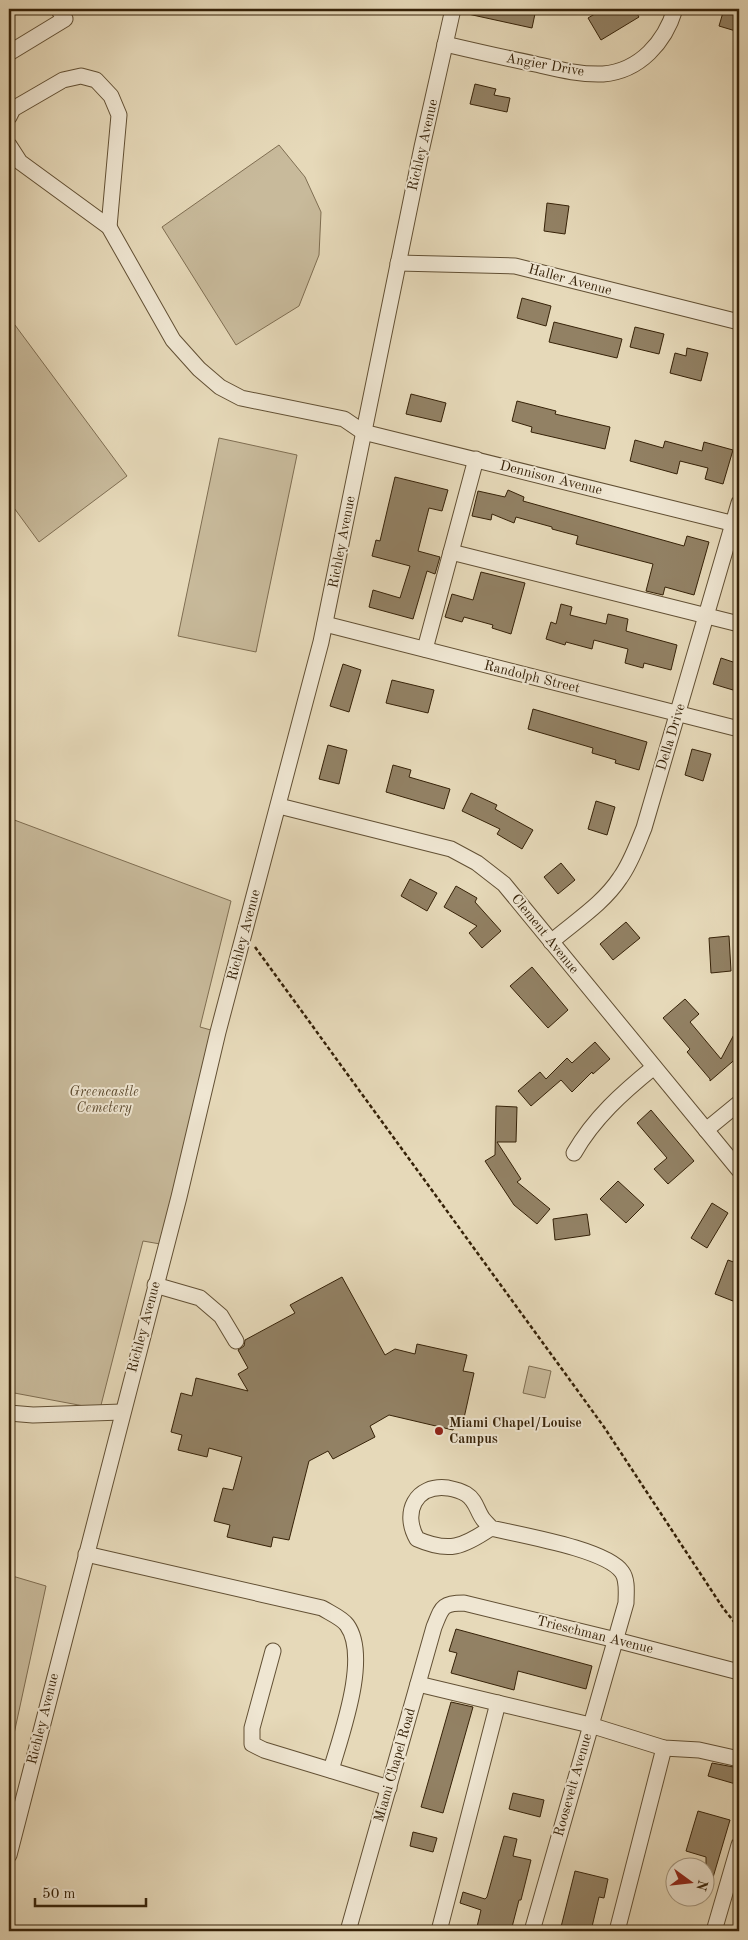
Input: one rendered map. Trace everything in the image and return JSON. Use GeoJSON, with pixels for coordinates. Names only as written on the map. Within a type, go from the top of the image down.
{"type":"FeatureCollection","features":[{"type":"Feature","properties":{"kind":"street"},"geometry":{"type":"LineString","coordinates":[[9,53],[64,20],[58,9]]}},
{"type":"Feature","properties":{"kind":"street","name":"Richley Avenue"},"geometry":{"type":"LineString","coordinates":[[9,1855],[156,1285],[244,932],[279,806],[325,624],[422,147],[453,9]]}},
{"type":"Feature","properties":{"kind":"street","name":"Angier Drive"},"geometry":{"type":"LineString","coordinates":[[445,44],[573,72],[604,74],[625,68],[652,50],[670,23],[675,9]]}},
{"type":"Feature","properties":{"kind":"street"},"geometry":{"type":"LineString","coordinates":[[9,117],[13,110],[64,80],[81,76],[96,80],[111,96],[119,114],[109,227]]}},
{"type":"Feature","properties":{"kind":"street"},"geometry":{"type":"LineString","coordinates":[[9,146],[20,162],[109,227]]}},
{"type":"Feature","properties":{"kind":"street","name":"Dennison Avenue"},"geometry":{"type":"LineString","coordinates":[[109,227],[173,340],[199,369],[220,386],[241,398],[344,419],[363,432],[736,524]]}},
{"type":"Feature","properties":{"kind":"street","name":"Haller Avenue"},"geometry":{"type":"LineString","coordinates":[[398,263],[515,266],[739,322]]}},
{"type":"Feature","properties":{"kind":"street"},"geometry":{"type":"LineString","coordinates":[[425,649],[476,459]]}},
{"type":"Feature","properties":{"kind":"street","name":"Della Drive"},"geometry":{"type":"LineString","coordinates":[[551,942],[604,897],[620,879],[631,860],[644,828],[736,524],[739,503]]}},
{"type":"Feature","properties":{"kind":"street"},"geometry":{"type":"LineString","coordinates":[[451,552],[739,624]]}},
{"type":"Feature","properties":{"kind":"street","name":"Randolph Street"},"geometry":{"type":"LineString","coordinates":[[325,624],[739,729]]}},
{"type":"Feature","properties":{"kind":"street","name":"Clement Avenue"},"geometry":{"type":"LineString","coordinates":[[279,806],[437,844],[477,862],[504,884],[739,1170]]}},
{"type":"Feature","properties":{"kind":"street"},"geometry":{"type":"LineString","coordinates":[[574,1153],[585,1134],[600,1116],[619,1096],[654,1067]]}},
{"type":"Feature","properties":{"kind":"street"},"geometry":{"type":"LineString","coordinates":[[706,1130],[739,1103]]}},
{"type":"Feature","properties":{"kind":"street"},"geometry":{"type":"LineString","coordinates":[[156,1285],[200,1298],[221,1316],[236,1342]]}},
{"type":"Feature","properties":{"kind":"street"},"geometry":{"type":"LineString","coordinates":[[9,1413],[34,1415],[122,1412]]}},
{"type":"Feature","properties":{"kind":"street"},"geometry":{"type":"LineString","coordinates":[[437,1487],[452,1489],[466,1494],[476,1504],[483,1519],[491,1528],[466,1542],[442,1548],[417,1539],[411,1528],[411,1514],[414,1502],[422,1493],[437,1487]]}},
{"type":"Feature","properties":{"kind":"street","name":"Roosevelt Avenue"},"geometry":{"type":"LineString","coordinates":[[491,1528],[599,1557],[613,1564],[623,1573],[626,1585],[626,1603],[616,1640],[532,1931]]}},
{"type":"Feature","properties":{"kind":"street"},"geometry":{"type":"LineString","coordinates":[[86,1554],[322,1608],[347,1624],[355,1641],[355,1678],[331,1770]]}},
{"type":"Feature","properties":{"kind":"street","name":"Trieschman Avenue"},"geometry":{"type":"LineString","coordinates":[[449,1603],[464,1603],[739,1672]]}},
{"type":"Feature","properties":{"kind":"street","name":"Miami Chapel Road"},"geometry":{"type":"LineString","coordinates":[[348,1931],[434,1628],[441,1609],[449,1603]]}},
{"type":"Feature","properties":{"kind":"street"},"geometry":{"type":"LineString","coordinates":[[272,1651],[252,1728],[252,1744],[264,1750],[389,1788]]}},
{"type":"Feature","properties":{"kind":"street"},"geometry":{"type":"LineString","coordinates":[[418,1684],[590,1725],[664,1748],[699,1750],[739,1759]]}},
{"type":"Feature","properties":{"kind":"street"},"geometry":{"type":"LineString","coordinates":[[439,1931],[498,1702]]}},
{"type":"Feature","properties":{"kind":"street"},"geometry":{"type":"LineString","coordinates":[[617,1931],[664,1748]]}},
{"type":"Feature","properties":{"kind":"street"},"geometry":{"type":"LineString","coordinates":[[714,1931],[739,1845]]}},
{"type":"Feature","properties":{"kind":"path"},"geometry":{"type":"LineString","coordinates":[[244,932],[604,1427],[723,1608],[739,1628]]}},
{"type":"Feature","properties":{"kind":"green space"},"geometry":{"type":"Polygon","coordinates":[[[279,145],[305,177],[321,212],[319,255],[299,306],[236,345],[162,227],[279,145]]]}},
{"type":"Feature","properties":{"kind":"green space"},"geometry":{"type":"Polygon","coordinates":[[[9,317],[127,476],[39,542],[9,501],[9,317]]]}},
{"type":"Feature","properties":{"kind":"green space"},"geometry":{"type":"Polygon","coordinates":[[[219,438],[297,455],[256,652],[178,636],[219,438]]]}},
{"type":"Feature","properties":{"kind":"green space","name":"Greencastle Cemetery"},"geometry":{"type":"Polygon","coordinates":[[[9,818],[231,901],[200,1027],[218,1032],[166,1245],[143,1241],[100,1409],[9,1392],[9,818]]]}},
{"type":"Feature","properties":{"kind":"green space"},"geometry":{"type":"Polygon","coordinates":[[[529,1366],[551,1371],[545,1398],[523,1393],[529,1366]]]}},
{"type":"Feature","properties":{"kind":"green space"},"geometry":{"type":"Polygon","coordinates":[[[9,1575],[46,1586],[9,1757],[9,1575]]]}},
{"type":"Feature","properties":{"kind":"building"},"geometry":{"type":"Polygon","coordinates":[[[469,9],[536,9],[532,28],[468,14],[469,9]]]}},
{"type":"Feature","properties":{"kind":"building"},"geometry":{"type":"Polygon","coordinates":[[[603,9],[634,9],[639,17],[601,40],[588,18],[603,9]]]}},
{"type":"Feature","properties":{"kind":"building"},"geometry":{"type":"Polygon","coordinates":[[[724,9],[739,9],[739,32],[719,26],[724,9]]]}},
{"type":"Feature","properties":{"kind":"building"},"geometry":{"type":"Polygon","coordinates":[[[475,84],[496,89],[494,95],[510,98],[507,112],[470,104],[475,84]]]}},
{"type":"Feature","properties":{"kind":"building"},"geometry":{"type":"Polygon","coordinates":[[[547,203],[569,206],[565,234],[544,231],[547,203]]]}},
{"type":"Feature","properties":{"kind":"building"},"geometry":{"type":"Polygon","coordinates":[[[522,298],[551,306],[546,326],[517,318],[522,298]]]}},
{"type":"Feature","properties":{"kind":"building"},"geometry":{"type":"Polygon","coordinates":[[[554,322],[622,339],[617,358],[549,342],[554,322]]]}},
{"type":"Feature","properties":{"kind":"building"},"geometry":{"type":"Polygon","coordinates":[[[635,327],[664,334],[659,354],[630,347],[635,327]]]}},
{"type":"Feature","properties":{"kind":"building"},"geometry":{"type":"Polygon","coordinates":[[[687,348],[708,353],[701,381],[670,373],[675,353],[686,356],[687,348]]]}},
{"type":"Feature","properties":{"kind":"building"},"geometry":{"type":"Polygon","coordinates":[[[411,394],[446,403],[441,422],[406,414],[411,394]]]}},
{"type":"Feature","properties":{"kind":"building"},"geometry":{"type":"Polygon","coordinates":[[[517,401],[556,411],[555,414],[610,427],[605,449],[531,432],[532,427],[512,421],[517,401]]]}},
{"type":"Feature","properties":{"kind":"building"},"geometry":{"type":"Polygon","coordinates":[[[635,440],[663,448],[665,441],[702,451],[704,442],[733,450],[723,484],[705,479],[708,468],[680,461],[677,474],[630,461],[635,440]]]}},
{"type":"Feature","properties":{"kind":"building"},"geometry":{"type":"Polygon","coordinates":[[[395,477],[448,490],[442,511],[429,508],[418,551],[440,557],[435,574],[427,571],[413,619],[369,607],[373,590],[400,598],[410,566],[372,556],[376,540],[380,541],[395,477]]]}},
{"type":"Feature","properties":{"kind":"building"},"geometry":{"type":"Polygon","coordinates":[[[508,490],[524,497],[523,501],[684,546],[687,536],[709,542],[694,595],[665,587],[663,595],[646,591],[653,564],[576,544],[578,536],[516,517],[514,523],[492,514],[491,520],[472,516],[478,491],[505,497],[508,490]]]}},
{"type":"Feature","properties":{"kind":"building"},"geometry":{"type":"Polygon","coordinates":[[[481,572],[525,583],[511,634],[492,628],[493,625],[464,617],[462,622],[445,617],[452,594],[473,600],[481,572]]]}},
{"type":"Feature","properties":{"kind":"building"},"geometry":{"type":"Polygon","coordinates":[[[561,604],[572,607],[570,615],[606,624],[608,614],[628,619],[626,631],[677,645],[671,670],[644,663],[643,668],[625,663],[628,649],[594,640],[592,649],[566,642],[565,645],[546,639],[551,622],[556,624],[561,604]]]}},
{"type":"Feature","properties":{"kind":"building"},"geometry":{"type":"Polygon","coordinates":[[[721,658],[739,664],[739,676],[737,675],[733,690],[713,684],[721,658]]]}},
{"type":"Feature","properties":{"kind":"building"},"geometry":{"type":"Polygon","coordinates":[[[343,664],[361,670],[349,712],[330,706],[343,664]]]}},
{"type":"Feature","properties":{"kind":"building"},"geometry":{"type":"Polygon","coordinates":[[[392,680],[434,690],[428,713],[386,703],[392,680]]]}},
{"type":"Feature","properties":{"kind":"building"},"geometry":{"type":"Polygon","coordinates":[[[533,709],[647,742],[639,770],[615,763],[616,760],[592,753],[593,748],[528,729],[533,709]]]}},
{"type":"Feature","properties":{"kind":"building"},"geometry":{"type":"Polygon","coordinates":[[[328,745],[347,750],[339,784],[319,779],[328,745]]]}},
{"type":"Feature","properties":{"kind":"building"},"geometry":{"type":"Polygon","coordinates":[[[692,749],[711,754],[703,781],[685,775],[692,749]]]}},
{"type":"Feature","properties":{"kind":"building"},"geometry":{"type":"Polygon","coordinates":[[[393,765],[411,770],[409,777],[450,789],[444,809],[386,792],[393,765]]]}},
{"type":"Feature","properties":{"kind":"building"},"geometry":{"type":"Polygon","coordinates":[[[471,793],[497,805],[495,809],[533,830],[522,849],[497,834],[500,829],[462,811],[471,793]]]}},
{"type":"Feature","properties":{"kind":"building"},"geometry":{"type":"Polygon","coordinates":[[[596,801],[615,807],[607,835],[588,829],[596,801]]]}},
{"type":"Feature","properties":{"kind":"building"},"geometry":{"type":"Polygon","coordinates":[[[561,863],[575,880],[558,894],[544,877],[561,863]]]}},
{"type":"Feature","properties":{"kind":"building"},"geometry":{"type":"Polygon","coordinates":[[[410,879],[437,893],[427,911],[401,896],[410,879]]]}},
{"type":"Feature","properties":{"kind":"building"},"geometry":{"type":"Polygon","coordinates":[[[456,886],[477,898],[475,902],[501,931],[482,948],[469,933],[477,926],[444,907],[456,886]]]}},
{"type":"Feature","properties":{"kind":"building"},"geometry":{"type":"Polygon","coordinates":[[[626,922],[640,938],[613,960],[600,944],[626,922]]]}},
{"type":"Feature","properties":{"kind":"building"},"geometry":{"type":"Polygon","coordinates":[[[729,936],[731,971],[711,973],[709,938],[729,936]]]}},
{"type":"Feature","properties":{"kind":"building"},"geometry":{"type":"Polygon","coordinates":[[[532,967],[568,1010],[548,1028],[510,986],[532,967]]]}},
{"type":"Feature","properties":{"kind":"building"},"geometry":{"type":"Polygon","coordinates":[[[685,999],[699,1014],[690,1022],[721,1059],[739,1025],[739,1056],[710,1081],[687,1052],[690,1049],[663,1018],[685,999]]]}},
{"type":"Feature","properties":{"kind":"building"},"geometry":{"type":"Polygon","coordinates":[[[595,1042],[610,1059],[593,1074],[592,1072],[572,1092],[561,1080],[531,1106],[518,1091],[540,1072],[546,1079],[567,1058],[572,1063],[595,1042]]]}},
{"type":"Feature","properties":{"kind":"building"},"geometry":{"type":"Polygon","coordinates":[[[496,1106],[517,1107],[516,1142],[497,1142],[521,1179],[517,1182],[550,1209],[537,1224],[514,1205],[485,1161],[495,1155],[496,1106]]]}},
{"type":"Feature","properties":{"kind":"building"},"geometry":{"type":"Polygon","coordinates":[[[651,1110],[694,1161],[668,1184],[654,1169],[667,1158],[637,1123],[651,1110]]]}},
{"type":"Feature","properties":{"kind":"building"},"geometry":{"type":"Polygon","coordinates":[[[618,1181],[644,1205],[626,1223],[600,1199],[618,1181]]]}},
{"type":"Feature","properties":{"kind":"building"},"geometry":{"type":"Polygon","coordinates":[[[712,1203],[728,1213],[707,1248],[691,1238],[712,1203]]]}},
{"type":"Feature","properties":{"kind":"building"},"geometry":{"type":"Polygon","coordinates":[[[587,1214],[590,1235],[555,1240],[553,1219],[587,1214]]]}},
{"type":"Feature","properties":{"kind":"building"},"geometry":{"type":"Polygon","coordinates":[[[728,1260],[739,1264],[739,1284],[733,1301],[715,1294],[728,1260]]]}},
{"type":"Feature","properties":{"kind":"building"},"geometry":{"type":"Polygon","coordinates":[[[342,1277],[385,1355],[395,1349],[415,1354],[417,1344],[467,1355],[463,1371],[474,1373],[464,1418],[457,1416],[453,1430],[389,1415],[370,1426],[375,1437],[333,1459],[328,1451],[309,1461],[289,1540],[273,1537],[271,1547],[227,1537],[230,1525],[214,1521],[223,1488],[233,1490],[242,1457],[209,1448],[207,1457],[178,1450],[182,1435],[171,1432],[181,1393],[192,1396],[196,1378],[248,1391],[238,1374],[248,1368],[238,1350],[244,1346],[245,1340],[295,1313],[290,1305],[342,1277]]]}},
{"type":"Feature","properties":{"kind":"building"},"geometry":{"type":"Polygon","coordinates":[[[456,1629],[592,1666],[586,1689],[518,1671],[514,1690],[451,1673],[457,1653],[449,1651],[456,1629]]]}},
{"type":"Feature","properties":{"kind":"building"},"geometry":{"type":"Polygon","coordinates":[[[451,1702],[473,1707],[443,1813],[421,1807],[451,1702]]]}},
{"type":"Feature","properties":{"kind":"building"},"geometry":{"type":"Polygon","coordinates":[[[712,1763],[739,1768],[739,1785],[708,1776],[712,1763]]]}},
{"type":"Feature","properties":{"kind":"building"},"geometry":{"type":"Polygon","coordinates":[[[513,1793],[544,1800],[540,1817],[509,1809],[513,1793]]]}},
{"type":"Feature","properties":{"kind":"building"},"geometry":{"type":"Polygon","coordinates":[[[698,1811],[730,1820],[716,1867],[716,1858],[706,1858],[686,1851],[698,1811]]]}},
{"type":"Feature","properties":{"kind":"building"},"geometry":{"type":"Polygon","coordinates":[[[413,1832],[437,1838],[433,1852],[410,1846],[413,1832]]]}},
{"type":"Feature","properties":{"kind":"building"},"geometry":{"type":"Polygon","coordinates":[[[504,1836],[517,1839],[513,1856],[531,1860],[521,1900],[519,1900],[511,1931],[476,1931],[481,1910],[460,1903],[463,1892],[485,1899],[487,1897],[504,1836]]]}},
{"type":"Feature","properties":{"kind":"building"},"geometry":{"type":"Polygon","coordinates":[[[575,1871],[608,1879],[604,1898],[599,1897],[591,1931],[560,1931],[575,1871]]]}},
{"type":"Feature","properties":{"kind":"place","name":"Miami Chapel/Louise Campus"},"geometry":{"type":"Point","coordinates":[439,1431]}}]}
